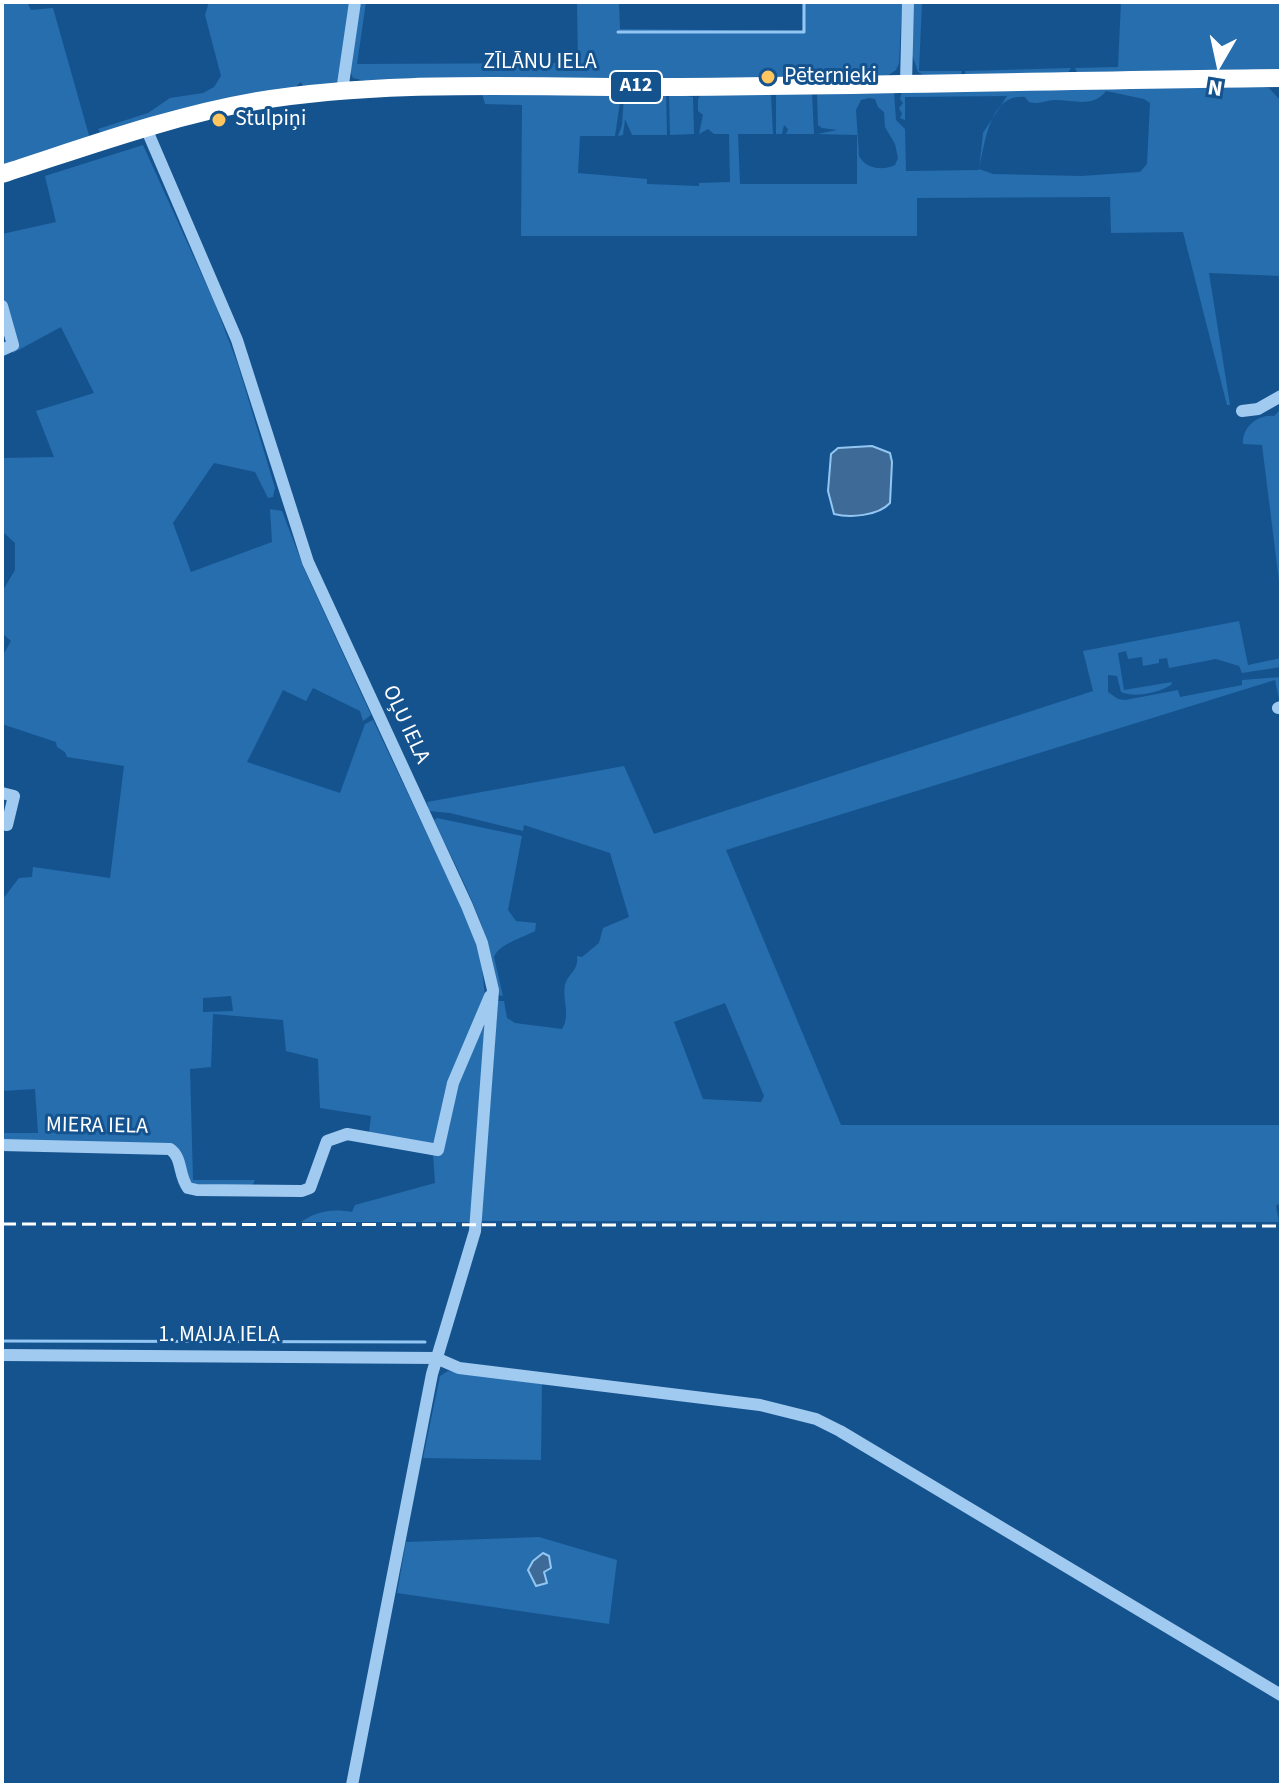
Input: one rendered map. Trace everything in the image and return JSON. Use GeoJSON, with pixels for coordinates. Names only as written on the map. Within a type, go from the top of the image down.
{"type":"FeatureCollection","features":[{"type":"Feature","properties":{"kind":"highway","name":"ZĪLĀNU IELA"},"geometry":{"type":"LineString","coordinates":[[2,174],[146,128],[255,101],[342,91],[1281,78]]}},
{"type":"Feature","properties":{"kind":"street"},"geometry":{"type":"LineString","coordinates":[[342,91],[355,2]]}},
{"type":"Feature","properties":{"kind":"street"},"geometry":{"type":"LineString","coordinates":[[906,83],[908,2]]}},
{"type":"Feature","properties":{"kind":"street","name":"OĻU IELA"},"geometry":{"type":"LineString","coordinates":[[146,128],[237,340],[308,562],[467,906],[482,943],[493,990],[473,1240],[436,1358],[352,1785]]}},
{"type":"Feature","properties":{"kind":"street"},"geometry":{"type":"LineString","coordinates":[[2,306],[13,345],[2,350]]}},
{"type":"Feature","properties":{"kind":"street"},"geometry":{"type":"LineString","coordinates":[[1242,411],[1258,409],[1281,396]]}},
{"type":"Feature","properties":{"kind":"street"},"geometry":{"type":"LineString","coordinates":[[2,793],[14,796],[7,825],[2,824]]}},
{"type":"Feature","properties":{"kind":"street","name":"MIERA IELA"},"geometry":{"type":"LineString","coordinates":[[2,1145],[170,1149],[179,1160],[182,1180],[188,1188],[197,1190],[302,1191],[310,1188],[327,1141],[347,1134],[438,1150],[453,1083],[493,990]]}},
{"type":"Feature","properties":{"kind":"street","name":"1. MAIJA IELA"},"geometry":{"type":"LineString","coordinates":[[2,1355],[436,1358],[459,1368],[760,1405],[816,1419],[1049,1554],[1281,1695]]}},
{"type":"Feature","properties":{"kind":"shaded area"},"geometry":{"type":"Polygon","coordinates":[[[2,2],[27,2],[31,10],[53,8],[90,139],[2,168],[2,2]]]}},
{"type":"Feature","properties":{"kind":"shaded area"},"geometry":{"type":"Polygon","coordinates":[[[209,2],[347,2],[351,6],[340,83],[303,86],[301,82],[294,88],[100,132],[98,129],[148,113],[170,98],[203,93],[214,87],[221,76],[205,15],[209,2]]]}},
{"type":"Feature","properties":{"kind":"shaded area"},"geometry":{"type":"Polygon","coordinates":[[[359,2],[366,2],[357,64],[578,63],[577,2],[619,2],[620,29],[802,31],[803,2],[902,2],[899,63],[896,70],[887,76],[366,81],[353,78],[350,71],[359,2]]]}},
{"type":"Feature","properties":{"kind":"shaded area"},"geometry":{"type":"Polygon","coordinates":[[[912,2],[922,2],[919,71],[962,71],[961,76],[924,75],[918,72],[911,51],[912,2]]]}},
{"type":"Feature","properties":{"kind":"shaded area"},"geometry":{"type":"Polygon","coordinates":[[[1121,2],[1281,2],[1281,68],[1077,72],[1075,68],[1118,67],[1121,2]]]}},
{"type":"Feature","properties":{"kind":"shaded area"},"geometry":{"type":"Polygon","coordinates":[[[1071,68],[1067,74],[965,76],[965,71],[1071,68]]]}},
{"type":"Feature","properties":{"kind":"shaded area"},"geometry":{"type":"Polygon","coordinates":[[[1269,88],[1281,101],[1281,276],[1209,273],[1230,405],[1227,405],[1183,232],[1111,233],[1110,197],[917,198],[917,236],[521,236],[522,105],[485,104],[482,93],[621,95],[615,136],[580,136],[578,173],[647,179],[647,184],[699,186],[699,183],[730,182],[729,134],[714,134],[708,129],[699,134],[703,115],[698,111],[701,94],[771,95],[773,134],[738,134],[740,184],[857,184],[857,135],[817,134],[837,130],[818,125],[817,93],[894,92],[896,120],[905,129],[906,171],[979,169],[993,174],[1081,176],[1140,172],[1147,164],[1150,103],[1144,99],[1106,91],[1095,100],[1083,102],[1055,100],[1033,103],[1025,97],[1013,98],[999,109],[1007,96],[905,97],[905,120],[900,118],[902,91],[1269,88]],[[875,99],[861,100],[856,110],[859,156],[870,166],[890,167],[895,165],[898,158],[895,144],[885,127],[884,112],[875,99]]]}},
{"type":"Feature","properties":{"kind":"shaded area"},"geometry":{"type":"Polygon","coordinates":[[[812,92],[814,134],[786,134],[788,129],[784,125],[782,134],[776,134],[776,93],[812,92]]]}},
{"type":"Feature","properties":{"kind":"shaded area"},"geometry":{"type":"Polygon","coordinates":[[[666,93],[667,135],[632,135],[625,119],[623,135],[618,136],[624,96],[666,93]]]}},
{"type":"Feature","properties":{"kind":"shaded area"},"geometry":{"type":"Polygon","coordinates":[[[669,93],[693,97],[694,134],[670,135],[669,93]]]}},
{"type":"Feature","properties":{"kind":"shaded area"},"geometry":{"type":"Polygon","coordinates":[[[994,116],[979,168],[983,133],[994,116]]]}},
{"type":"Feature","properties":{"kind":"shaded area"},"geometry":{"type":"Polygon","coordinates":[[[143,145],[215,304],[238,365],[275,488],[273,497],[268,498],[255,472],[214,463],[173,523],[191,572],[272,542],[270,509],[282,511],[305,571],[371,715],[363,721],[360,711],[313,688],[306,701],[283,690],[247,762],[340,793],[365,724],[373,720],[469,923],[481,959],[485,997],[433,1145],[369,1133],[371,1116],[320,1108],[318,1059],[286,1051],[283,1020],[213,1014],[211,1067],[190,1069],[193,1180],[255,1180],[252,1186],[189,1184],[180,1153],[2,1143],[2,1133],[38,1133],[35,1089],[2,1091],[2,900],[19,878],[32,877],[33,867],[110,878],[124,766],[67,757],[56,742],[2,724],[2,657],[11,641],[2,633],[2,592],[15,570],[15,543],[2,531],[2,458],[54,457],[36,411],[94,393],[61,327],[13,353],[2,317],[2,234],[56,222],[45,176],[143,145]],[[231,996],[203,998],[203,1012],[233,1011],[231,996]]]}},
{"type":"Feature","properties":{"kind":"shaded area"},"geometry":{"type":"Polygon","coordinates":[[[1281,409],[1281,597],[1262,445],[1243,444],[1243,438],[1252,423],[1262,417],[1274,416],[1281,409]]]}},
{"type":"Feature","properties":{"kind":"shaded area"},"geometry":{"type":"Polygon","coordinates":[[[872,446],[890,453],[890,503],[864,515],[834,514],[828,491],[831,454],[838,448],[872,446]]]}},
{"type":"Feature","properties":{"kind":"shaded area"},"geometry":{"type":"Polygon","coordinates":[[[1239,621],[1248,665],[1281,658],[1281,667],[1242,673],[1239,666],[1216,659],[1169,668],[1167,658],[1143,666],[1142,657],[1128,659],[1126,651],[1118,653],[1124,690],[1172,682],[1171,685],[1133,695],[1121,692],[1117,676],[1108,675],[1108,692],[1125,700],[1178,690],[1180,697],[1242,685],[1242,680],[1281,677],[1281,699],[1275,680],[726,850],[841,1125],[1281,1125],[1281,1202],[1276,1206],[1279,1222],[481,1221],[498,1001],[504,1001],[507,1018],[515,1023],[562,1029],[566,1019],[565,985],[576,965],[577,956],[582,957],[599,943],[603,928],[629,917],[610,853],[524,825],[523,831],[450,813],[429,811],[427,802],[624,766],[654,834],[1093,691],[1083,651],[1239,621]],[[725,1003],[674,1022],[703,1099],[761,1102],[764,1096],[725,1003]]]}},
{"type":"Feature","properties":{"kind":"shaded area"},"geometry":{"type":"Polygon","coordinates":[[[437,818],[522,836],[508,910],[516,921],[536,923],[535,931],[506,945],[494,957],[503,996],[498,995],[490,949],[434,820],[437,818]]]}},
{"type":"Feature","properties":{"kind":"shaded area"},"geometry":{"type":"Polygon","coordinates":[[[485,1024],[471,1222],[301,1222],[326,1211],[352,1212],[355,1205],[435,1183],[433,1154],[437,1153],[456,1085],[485,1024]]]}},
{"type":"Feature","properties":{"kind":"shaded area"},"geometry":{"type":"Polygon","coordinates":[[[448,1371],[542,1384],[541,1460],[423,1458],[440,1376],[448,1371]]]}},
{"type":"Feature","properties":{"kind":"shaded area"},"geometry":{"type":"Polygon","coordinates":[[[539,1537],[617,1560],[609,1624],[397,1593],[406,1542],[539,1537]]]}},
{"type":"Feature","properties":{"kind":"shaded area"},"geometry":{"type":"Polygon","coordinates":[[[543,1553],[549,1556],[551,1568],[544,1572],[547,1583],[536,1586],[528,1570],[543,1553]]]}},
{"type":"Feature","properties":{"kind":"waterway"},"geometry":{"type":"LineString","coordinates":[[618,32],[804,32],[804,2]]}},
{"type":"Feature","properties":{"kind":"waterway"},"geometry":{"type":"LineString","coordinates":[[2,1341],[425,1342]]}},
{"type":"Feature","properties":{"kind":"railway"},"geometry":{"type":"LineString","coordinates":[[2,1224],[1281,1226]]}},
{"type":"Feature","properties":{"kind":"place","name":"Pēternieki"},"geometry":{"type":"Point","coordinates":[768,77]}},
{"type":"Feature","properties":{"kind":"place","name":"Stulpiņi"},"geometry":{"type":"Point","coordinates":[219,120]}}]}
